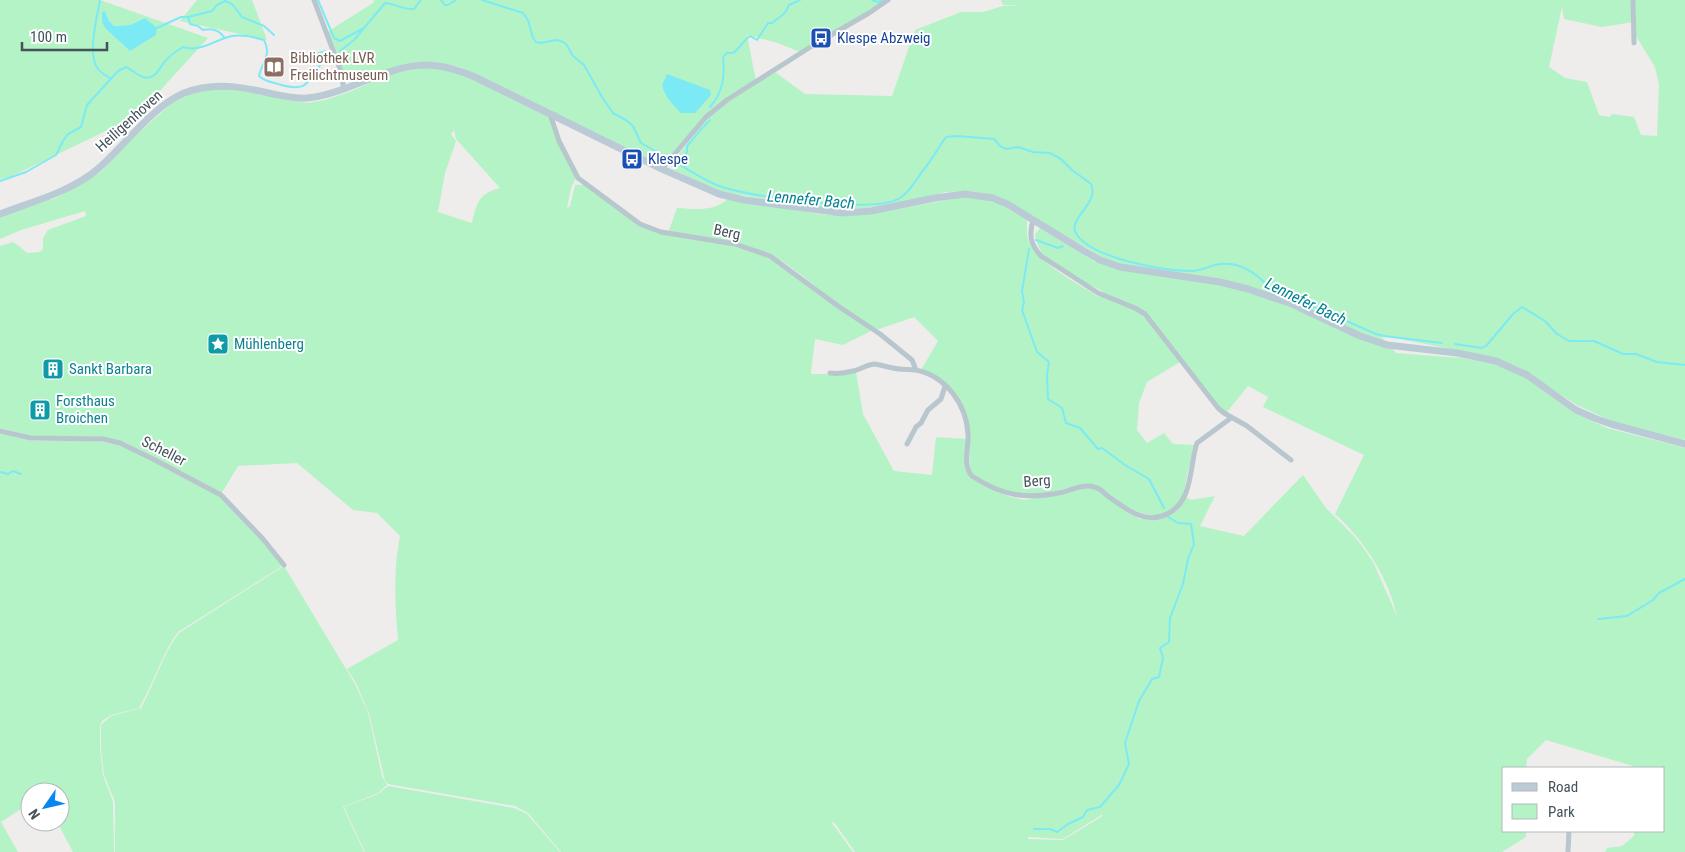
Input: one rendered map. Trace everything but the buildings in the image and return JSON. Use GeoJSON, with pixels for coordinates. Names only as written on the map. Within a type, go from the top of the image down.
{"type":"FeatureCollection","features":[{"type":"Feature","properties":{"kind":"main road","name":"Heiligenhoven"},"geometry":{"type":"LineString","coordinates":[[0,214],[55,194],[85,178],[160,109],[183,94],[208,86],[221,85],[283,96],[306,98],[344,89],[407,67],[422,64],[440,65],[478,78],[662,169],[719,194],[787,207],[833,212],[871,212],[935,198],[965,194],[993,198],[1009,205],[1100,260],[1120,267],[1220,282],[1248,289],[1284,301],[1360,336],[1387,345],[1457,353],[1496,361],[1527,375],[1576,410],[1594,418],[1685,444]]}},
{"type":"Feature","properties":{"kind":"street"},"geometry":{"type":"LineString","coordinates":[[314,0],[340,69],[344,89]]}},
{"type":"Feature","properties":{"kind":"street"},"geometry":{"type":"LineString","coordinates":[[662,169],[706,117],[728,100],[888,0]]}},
{"type":"Feature","properties":{"kind":"street"},"geometry":{"type":"LineString","coordinates":[[1633,0],[1634,43]]}},
{"type":"Feature","properties":{"kind":"street","name":"Berg"},"geometry":{"type":"LineString","coordinates":[[550,114],[559,141],[578,178],[640,224],[661,232],[735,244],[770,256],[880,334],[912,360],[916,370]]}},
{"type":"Feature","properties":{"kind":"street"},"geometry":{"type":"LineString","coordinates":[[1033,220],[1030,233],[1036,250],[1041,256],[1098,293],[1145,314],[1212,401],[1224,413],[1247,426],[1291,460]]}},
{"type":"Feature","properties":{"kind":"street","name":"Berg"},"geometry":{"type":"LineString","coordinates":[[830,373],[853,371],[875,364],[916,370],[930,375],[955,395],[960,405],[968,434],[968,472],[979,480],[1006,493],[1024,496],[1090,486],[1097,488],[1140,517],[1154,518],[1166,515],[1180,505],[1193,466],[1194,450],[1197,443],[1231,418]]}},
{"type":"Feature","properties":{"kind":"street"},"geometry":{"type":"LineString","coordinates":[[906,444],[916,427],[921,424],[928,410],[941,399],[945,386]]}},
{"type":"Feature","properties":{"kind":"street","name":"Scheller"},"geometry":{"type":"LineString","coordinates":[[0,431],[32,438],[103,439],[129,447],[221,496],[263,539],[284,565]]}},
{"type":"Feature","properties":{"kind":"street"},"geometry":{"type":"LineString","coordinates":[[1568,832],[1568,852]]}},
{"type":"Feature","properties":{"kind":"green space"},"geometry":{"type":"Polygon","coordinates":[[[0,0],[100,0],[208,38],[137,116],[10,177],[0,179],[0,0]],[[105,11],[106,29],[125,47],[142,19],[130,25],[114,26],[109,21],[105,11]]]}},
{"type":"Feature","properties":{"kind":"green space"},"geometry":{"type":"Polygon","coordinates":[[[197,0],[252,0],[267,40],[180,21],[197,0]]]}},
{"type":"Feature","properties":{"kind":"green space"},"geometry":{"type":"Polygon","coordinates":[[[374,0],[885,0],[876,10],[800,52],[778,43],[747,35],[756,81],[719,105],[665,163],[659,163],[460,67],[433,62],[406,64],[353,83],[345,77],[327,32],[373,3],[374,0]]]}},
{"type":"Feature","properties":{"kind":"green space"},"geometry":{"type":"Polygon","coordinates":[[[1001,0],[1632,0],[1633,22],[1602,27],[1564,19],[1562,7],[1549,67],[1565,78],[1587,82],[1599,115],[1610,117],[1612,114],[1634,117],[1641,135],[1657,136],[1659,85],[1655,67],[1636,36],[1635,0],[1685,0],[1685,440],[1609,420],[1577,405],[1527,373],[1496,358],[1380,335],[1396,353],[1461,358],[1496,364],[1525,377],[1574,413],[1607,428],[1685,448],[1685,852],[1605,852],[1607,848],[1622,846],[1634,836],[1634,832],[1665,832],[1665,767],[1634,767],[1546,740],[1527,759],[1526,767],[1502,767],[1502,832],[1526,832],[1526,837],[1502,852],[855,852],[834,822],[832,823],[853,852],[561,852],[528,813],[515,806],[388,784],[385,781],[369,713],[356,683],[347,669],[398,640],[395,588],[400,536],[377,513],[353,510],[297,463],[238,466],[221,494],[128,444],[102,437],[33,436],[0,428],[0,246],[13,242],[27,253],[40,252],[43,249],[43,238],[48,230],[86,216],[85,211],[21,230],[0,239],[0,216],[56,198],[101,172],[133,138],[173,102],[194,92],[221,87],[307,103],[325,100],[349,92],[396,72],[429,67],[458,72],[549,115],[555,135],[577,175],[571,188],[567,208],[570,206],[575,185],[585,185],[594,188],[625,215],[641,226],[668,234],[735,246],[767,256],[798,274],[836,305],[873,330],[843,345],[815,339],[811,374],[856,372],[863,414],[894,471],[932,475],[936,437],[968,439],[967,472],[974,479],[1008,496],[1024,500],[1083,488],[1096,489],[1108,499],[1140,519],[1167,516],[1181,504],[1185,496],[1191,500],[1215,496],[1200,526],[1244,536],[1303,475],[1326,508],[1365,550],[1374,564],[1397,616],[1388,587],[1374,560],[1356,535],[1335,514],[1364,455],[1263,407],[1268,397],[1248,386],[1226,413],[1202,388],[1159,331],[1180,362],[1147,382],[1139,403],[1137,430],[1147,443],[1164,433],[1173,444],[1195,445],[1185,490],[1177,505],[1166,513],[1151,515],[1136,511],[1097,486],[1087,484],[1045,493],[1022,494],[1010,492],[989,484],[970,471],[969,432],[965,411],[948,386],[921,370],[938,341],[914,317],[876,330],[782,261],[732,244],[668,233],[677,208],[710,208],[728,199],[825,215],[871,214],[969,196],[995,202],[1027,219],[1029,242],[1041,258],[1060,273],[1099,297],[1102,291],[1071,275],[1048,260],[1039,248],[1035,234],[1040,228],[1095,262],[1100,256],[998,196],[971,191],[946,192],[905,202],[867,208],[825,209],[722,192],[674,170],[670,165],[706,120],[719,108],[775,72],[805,94],[892,96],[915,30],[961,12],[983,12],[1003,6],[1021,5],[1003,5],[1001,0]],[[454,130],[451,134],[456,141],[445,173],[438,212],[472,223],[477,205],[483,196],[500,188],[456,139],[454,130]],[[1103,814],[1063,839],[1028,837],[1028,839],[1063,840],[1103,814]]]}},
{"type":"Feature","properties":{"kind":"green space"},"geometry":{"type":"Polygon","coordinates":[[[0,433],[33,441],[97,441],[118,445],[153,460],[220,496],[284,565],[178,632],[167,650],[139,708],[111,715],[103,720],[100,725],[103,775],[113,802],[114,852],[73,852],[62,832],[70,832],[70,782],[20,782],[20,810],[1,822],[18,852],[0,852],[0,433]]]}},
{"type":"Feature","properties":{"kind":"green space"},"geometry":{"type":"Polygon","coordinates":[[[284,566],[355,684],[368,712],[382,776],[387,785],[378,793],[343,807],[364,852],[115,852],[115,802],[104,775],[101,725],[111,716],[141,708],[168,650],[179,633],[284,566]]]}},
{"type":"Feature","properties":{"kind":"green space"},"geometry":{"type":"Polygon","coordinates":[[[388,786],[514,808],[527,814],[560,852],[365,852],[344,807],[378,794],[388,786]]]}},
{"type":"Feature","properties":{"kind":"water"},"geometry":{"type":"Polygon","coordinates":[[[105,11],[109,21],[114,26],[130,25],[145,18],[157,28],[156,35],[130,51],[106,29],[102,22],[102,12],[105,11]]]}},
{"type":"Feature","properties":{"kind":"water"},"geometry":{"type":"Polygon","coordinates":[[[667,74],[710,90],[711,95],[695,113],[681,113],[669,100],[663,89],[662,85],[667,74]]]}},
{"type":"Feature","properties":{"kind":"waterway"},"geometry":{"type":"LineString","coordinates":[[100,0],[93,55],[98,69],[111,79]]}},
{"type":"Feature","properties":{"kind":"waterway"},"geometry":{"type":"LineString","coordinates":[[318,0],[334,38],[340,41],[362,29]]}},
{"type":"Feature","properties":{"kind":"waterway","name":"Lennefer Bach"},"geometry":{"type":"LineString","coordinates":[[340,51],[354,40],[385,3],[414,9],[421,0]]}},
{"type":"Feature","properties":{"kind":"waterway","name":"Lennefer Bach"},"geometry":{"type":"LineString","coordinates":[[441,0],[445,5],[456,0]]}},
{"type":"Feature","properties":{"kind":"waterway","name":"Lennefer Bach"},"geometry":{"type":"LineString","coordinates":[[482,0],[523,13],[528,20],[536,42],[541,43],[555,40],[566,44],[573,56],[584,65],[613,113],[633,126],[641,143],[668,158]]}},
{"type":"Feature","properties":{"kind":"waterway"},"geometry":{"type":"LineString","coordinates":[[710,107],[718,96],[722,84],[724,71],[723,57],[727,53],[733,53],[750,36],[757,40],[768,23],[772,23],[785,13],[789,5],[800,0]]}},
{"type":"Feature","properties":{"kind":"waterway"},"geometry":{"type":"LineString","coordinates":[[872,0],[878,2],[882,0]]}},
{"type":"Feature","properties":{"kind":"waterway"},"geometry":{"type":"LineString","coordinates":[[188,17],[212,11],[217,5],[225,1],[232,4],[242,17],[264,26],[274,35]]}},
{"type":"Feature","properties":{"kind":"waterway"},"geometry":{"type":"LineString","coordinates":[[157,28],[181,17],[188,17],[190,24],[198,26],[203,30],[215,30],[224,37]]}},
{"type":"Feature","properties":{"kind":"waterway","name":"Lennefer Bach"},"geometry":{"type":"LineString","coordinates":[[0,181],[26,172],[56,155],[68,134],[81,127],[87,105],[118,71],[126,67],[143,77],[151,77],[169,57],[183,47],[202,47],[236,35],[264,40],[267,54],[259,76],[270,82],[298,87],[308,82],[328,57]]}},
{"type":"Feature","properties":{"kind":"waterway"},"geometry":{"type":"LineString","coordinates":[[306,58],[325,51]]}},
{"type":"Feature","properties":{"kind":"waterway"},"geometry":{"type":"LineString","coordinates":[[680,164],[687,152],[687,146],[710,120]]}},
{"type":"Feature","properties":{"kind":"waterway","name":"Lennefer Bach"},"geometry":{"type":"LineString","coordinates":[[675,162],[713,184],[756,195],[839,204],[886,203],[900,198],[908,191],[946,137],[994,139],[1000,146],[1006,149],[1018,147],[1033,152],[1050,153],[1061,159],[1091,184],[1091,199],[1075,223],[1075,229],[1077,235],[1098,251],[1131,262],[1165,269],[1195,271],[1215,265],[1231,264],[1245,268],[1269,287],[1376,334],[1442,343]]}},
{"type":"Feature","properties":{"kind":"waterway"},"geometry":{"type":"LineString","coordinates":[[1036,240],[1058,248],[1063,246]]}},
{"type":"Feature","properties":{"kind":"waterway"},"geometry":{"type":"LineString","coordinates":[[1029,249],[1022,291],[1024,302],[1022,310],[1037,352],[1049,362],[1047,375],[1048,399],[1062,408],[1066,423],[1080,428],[1098,449],[1102,448],[1125,465],[1149,479],[1164,508]]}},
{"type":"Feature","properties":{"kind":"waterway","name":"Lennefer Bach"},"geometry":{"type":"LineString","coordinates":[[1455,344],[1482,348],[1487,345],[1513,314],[1522,307],[1545,321],[1557,334],[1569,341],[1594,341],[1623,354],[1636,354],[1657,362],[1685,365]]}},
{"type":"Feature","properties":{"kind":"waterway"},"geometry":{"type":"LineString","coordinates":[[0,472],[8,474],[13,471],[21,474]]}},
{"type":"Feature","properties":{"kind":"waterway"},"geometry":{"type":"LineString","coordinates":[[1034,829],[1050,829],[1057,832],[1083,817],[1087,810],[1100,807],[1119,785],[1129,764],[1125,743],[1139,701],[1152,679],[1159,677],[1163,658],[1160,648],[1169,642],[1170,618],[1183,584],[1188,559],[1194,544],[1191,524],[1178,523],[1168,517]]}},
{"type":"Feature","properties":{"kind":"waterway"},"geometry":{"type":"LineString","coordinates":[[1598,619],[1627,616],[1653,600],[1659,593],[1685,579]]}},
{"type":"Feature","properties":{"kind":"place","name":"Klespe Abzweig"},"geometry":{"type":"Point","coordinates":[821,38]}},
{"type":"Feature","properties":{"kind":"place","name":"Bibliothek LVR Freilichtmuseum"},"geometry":{"type":"Point","coordinates":[274,67]}},
{"type":"Feature","properties":{"kind":"place","name":"Klespe"},"geometry":{"type":"Point","coordinates":[632,159]}},
{"type":"Feature","properties":{"kind":"place","name":"Mühlenberg"},"geometry":{"type":"Point","coordinates":[218,344]}},
{"type":"Feature","properties":{"kind":"place","name":"Sankt Barbara"},"geometry":{"type":"Point","coordinates":[53,369]}},
{"type":"Feature","properties":{"kind":"place","name":"Forsthaus Broichen"},"geometry":{"type":"Point","coordinates":[40,410]}}]}
